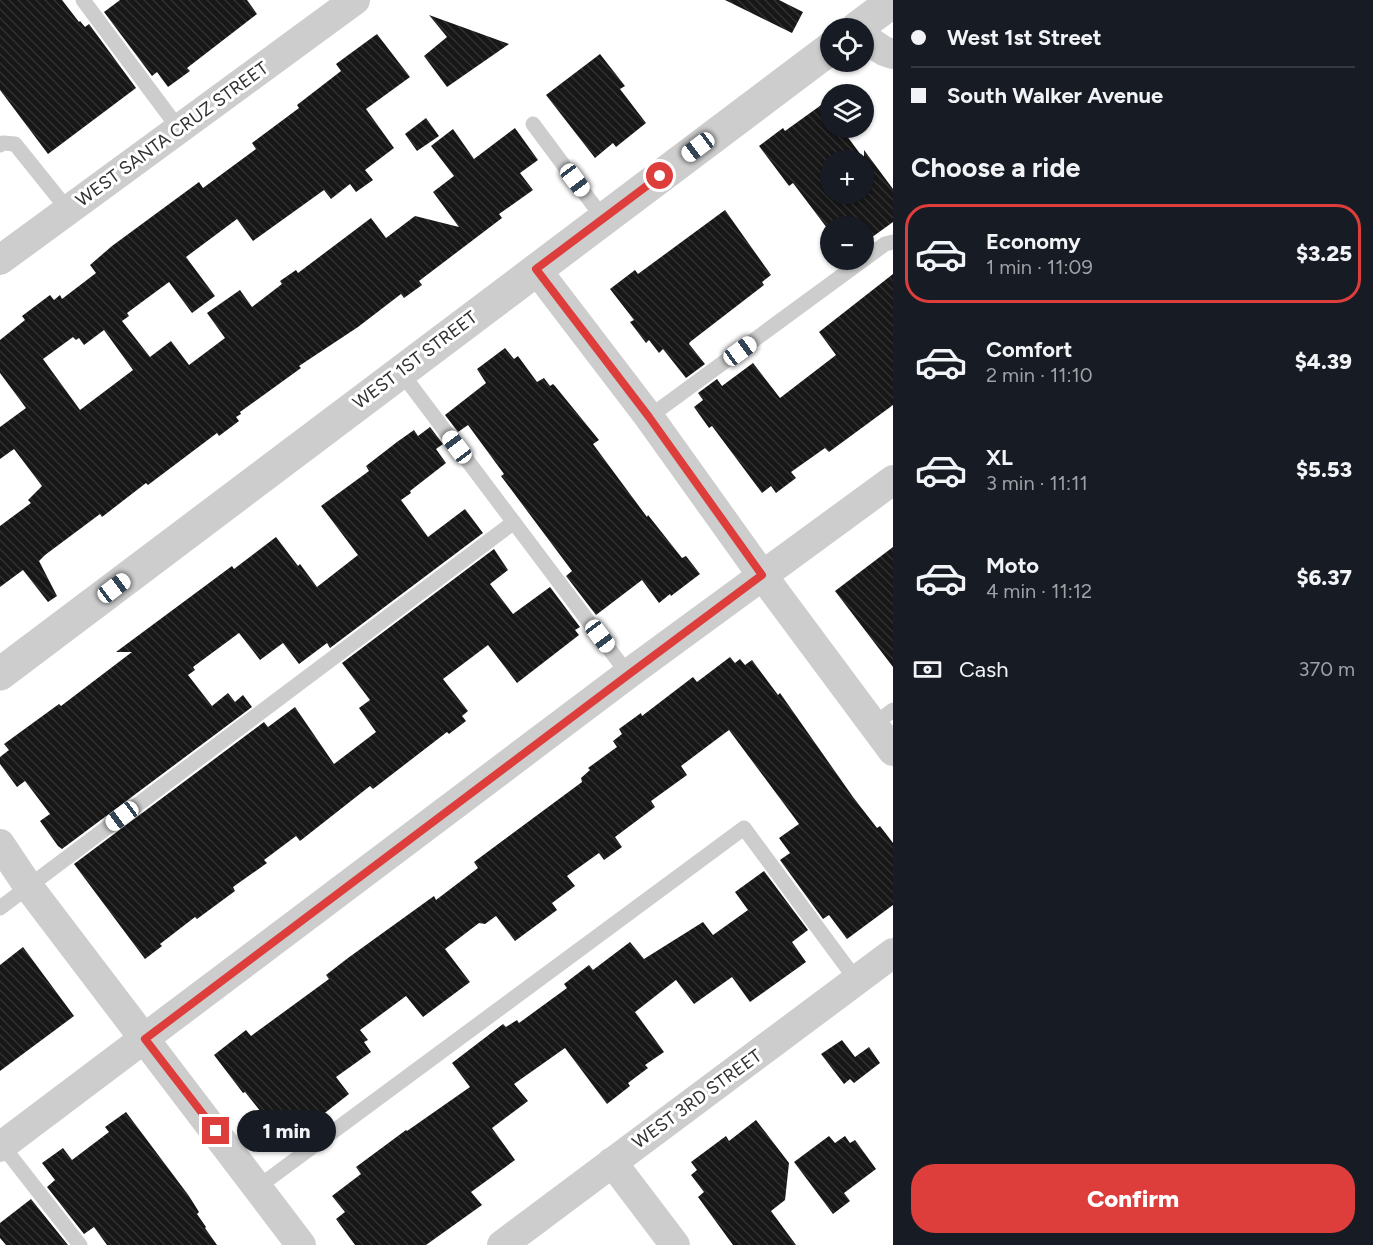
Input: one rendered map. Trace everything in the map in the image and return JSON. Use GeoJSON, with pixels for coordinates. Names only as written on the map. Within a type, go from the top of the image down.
{"type":"FeatureCollection","features":[{"type":"Feature","properties":{"kind":"street"},"geometry":{"type":"LineString","coordinates":[[871,18],[893,2]]}},
{"type":"Feature","properties":{"kind":"street","name":"WEST SANTA CRUZ STREET"},"geometry":{"type":"LineString","coordinates":[[0,260],[179,129],[345,3]]}},
{"type":"Feature","properties":{"kind":"street"},"geometry":{"type":"LineString","coordinates":[[874,44],[893,54]]}},
{"type":"Feature","properties":{"kind":"street","name":"WEST 1ST STREET"},"geometry":{"type":"LineString","coordinates":[[0,674],[820,56]]}},
{"type":"Feature","properties":{"kind":"street"},"geometry":{"type":"LineString","coordinates":[[536,269],[649,417],[762,575],[883,717],[893,751]]}},
{"type":"Feature","properties":{"kind":"street"},"geometry":{"type":"LineString","coordinates":[[1,1146],[628,675],[893,480]]}},
{"type":"Feature","properties":{"kind":"street"},"geometry":{"type":"LineString","coordinates":[[0,844],[28,886],[301,1245]]}},
{"type":"Feature","properties":{"kind":"street","name":"WEST 3RD STREET"},"geometry":{"type":"LineString","coordinates":[[502,1245],[893,953]]}},
{"type":"Feature","properties":{"kind":"street"},"geometry":{"type":"LineString","coordinates":[[612,1162],[675,1245]]}},
{"type":"Feature","properties":{"kind":"lane"},"geometry":{"type":"LineString","coordinates":[[83,0],[179,129]]}},
{"type":"Feature","properties":{"kind":"lane"},"geometry":{"type":"LineString","coordinates":[[533,124],[603,218]]}},
{"type":"Feature","properties":{"kind":"lane"},"geometry":{"type":"LineString","coordinates":[[8,144],[68,210]]}},
{"type":"Feature","properties":{"kind":"lane"},"geometry":{"type":"LineString","coordinates":[[649,417],[885,244],[893,242]]}},
{"type":"Feature","properties":{"kind":"lane"},"geometry":{"type":"LineString","coordinates":[[400,371],[628,675]]}},
{"type":"Feature","properties":{"kind":"lane"},"geometry":{"type":"LineString","coordinates":[[0,908],[514,522]]}},
{"type":"Feature","properties":{"kind":"lane"},"geometry":{"type":"LineString","coordinates":[[258,1187],[744,828],[857,981]]}},
{"type":"Feature","properties":{"kind":"lane"},"geometry":{"type":"LineString","coordinates":[[1,1146],[80,1245]]}},
{"type":"Feature","properties":{"kind":"building"},"geometry":{"type":"Polygon","coordinates":[[[0,0],[62,0],[79,22],[85,27],[89,24],[136,88],[48,154],[0,90],[0,0]]]}},
{"type":"Feature","properties":{"kind":"building"},"geometry":{"type":"Polygon","coordinates":[[[120,0],[247,0],[257,14],[187,68],[190,71],[168,87],[157,72],[152,76],[104,12],[120,0]]]}},
{"type":"Feature","properties":{"kind":"building"},"geometry":{"type":"Polygon","coordinates":[[[725,0],[779,0],[803,12],[792,33],[725,0]]]}},
{"type":"Feature","properties":{"kind":"building"},"geometry":{"type":"Polygon","coordinates":[[[429,15],[509,44],[447,87],[424,56],[447,37],[429,15]]]}},
{"type":"Feature","properties":{"kind":"building"},"geometry":{"type":"Polygon","coordinates":[[[377,34],[410,77],[366,109],[394,148],[365,170],[373,180],[356,192],[350,184],[331,199],[324,190],[253,241],[237,219],[186,257],[215,296],[192,313],[169,282],[127,313],[129,316],[122,321],[150,357],[171,341],[189,365],[225,338],[207,313],[240,290],[252,307],[282,284],[280,281],[296,270],[298,273],[371,218],[386,238],[415,216],[459,227],[433,192],[454,176],[431,146],[453,129],[474,159],[515,128],[538,160],[520,173],[533,190],[499,214],[502,218],[419,281],[422,285],[404,298],[401,294],[358,327],[299,366],[301,368],[240,412],[241,414],[236,417],[239,421],[219,436],[217,433],[148,485],[146,483],[102,517],[100,514],[45,555],[39,561],[57,596],[48,602],[23,570],[0,587],[0,526],[31,503],[28,500],[42,486],[14,449],[0,459],[0,427],[26,408],[0,373],[0,340],[25,320],[22,316],[50,295],[54,300],[60,295],[62,299],[96,273],[90,265],[112,246],[199,182],[203,188],[256,149],[252,143],[299,108],[297,105],[341,71],[336,64],[377,34]],[[104,330],[84,345],[79,338],[76,340],[73,337],[43,359],[80,410],[133,370],[104,330]]]}},
{"type":"Feature","properties":{"kind":"building"},"geometry":{"type":"Polygon","coordinates":[[[600,54],[625,86],[620,89],[646,123],[616,147],[613,143],[595,158],[546,95],[600,54]]]}},
{"type":"Feature","properties":{"kind":"building"},"geometry":{"type":"Polygon","coordinates":[[[820,106],[820,138],[848,138],[857,150],[820,150],[820,204],[874,204],[874,163],[893,189],[893,222],[874,236],[874,216],[820,216],[820,219],[793,183],[789,186],[759,146],[783,128],[785,131],[820,106]]]}},
{"type":"Feature","properties":{"kind":"building"},"geometry":{"type":"Polygon","coordinates":[[[426,118],[439,136],[417,151],[405,134],[426,118]]]}},
{"type":"Feature","properties":{"kind":"building"},"geometry":{"type":"Polygon","coordinates":[[[725,210],[771,275],[762,282],[764,285],[690,342],[689,344],[705,364],[686,378],[663,349],[659,353],[649,340],[646,343],[630,322],[634,320],[610,289],[635,270],[638,274],[725,210]]]}},
{"type":"Feature","properties":{"kind":"building"},"geometry":{"type":"Polygon","coordinates":[[[893,274],[893,405],[829,452],[825,448],[791,472],[796,478],[776,493],[771,486],[762,493],[712,426],[709,428],[694,407],[703,400],[698,393],[717,379],[722,386],[753,363],[780,398],[836,355],[819,332],[893,274]]]}},
{"type":"Feature","properties":{"kind":"building"},"geometry":{"type":"Polygon","coordinates":[[[505,348],[514,359],[518,356],[537,382],[544,378],[550,386],[553,384],[555,386],[599,440],[593,444],[647,517],[648,515],[682,558],[686,556],[700,574],[659,603],[642,580],[596,615],[566,576],[572,571],[501,476],[504,474],[468,425],[458,432],[445,415],[486,383],[477,369],[505,348]]]}},
{"type":"Feature","properties":{"kind":"building"},"geometry":{"type":"Polygon","coordinates":[[[430,427],[443,444],[436,449],[446,463],[401,500],[428,537],[465,509],[483,533],[330,648],[327,643],[299,664],[283,643],[260,660],[239,633],[193,667],[195,670],[188,675],[212,706],[228,693],[235,702],[243,695],[252,707],[62,849],[58,846],[40,821],[50,814],[25,781],[17,787],[0,764],[0,757],[9,750],[4,744],[59,704],[61,706],[132,652],[116,652],[232,566],[234,569],[276,537],[317,587],[358,555],[321,506],[369,471],[366,466],[397,442],[414,430],[418,436],[430,427]]]}},
{"type":"Feature","properties":{"kind":"building"},"geometry":{"type":"Polygon","coordinates":[[[893,547],[893,667],[835,591],[893,547]]]}},
{"type":"Feature","properties":{"kind":"building"},"geometry":{"type":"Polygon","coordinates":[[[494,549],[508,570],[490,584],[513,614],[550,587],[580,627],[575,630],[579,635],[517,683],[488,645],[443,679],[468,711],[462,716],[466,721],[449,734],[447,732],[373,789],[370,786],[300,841],[296,836],[264,860],[267,863],[233,887],[235,891],[197,919],[195,917],[160,944],[162,946],[145,959],[74,864],[264,722],[268,727],[295,707],[334,764],[376,732],[359,708],[370,700],[342,663],[494,549]]]}},
{"type":"Feature","properties":{"kind":"building"},"geometry":{"type":"Polygon","coordinates":[[[730,657],[735,663],[740,659],[745,665],[752,660],[778,695],[780,693],[853,797],[877,828],[880,826],[893,843],[893,905],[847,939],[829,915],[823,919],[780,860],[790,853],[779,838],[799,824],[729,730],[681,766],[687,775],[651,801],[655,807],[615,837],[622,847],[604,860],[599,853],[567,876],[575,886],[552,903],[557,910],[515,941],[496,916],[485,924],[479,923],[445,949],[470,982],[423,1017],[406,996],[360,1030],[368,1040],[364,1042],[371,1052],[336,1077],[349,1094],[312,1123],[317,1128],[286,1152],[270,1130],[273,1127],[214,1055],[246,1030],[251,1036],[329,979],[326,975],[348,958],[434,896],[436,900],[478,868],[474,862],[582,782],[581,778],[590,770],[588,768],[617,747],[613,741],[622,734],[619,729],[641,713],[642,716],[693,677],[697,682],[730,657]]]}},
{"type":"Feature","properties":{"kind":"building"},"geometry":{"type":"Polygon","coordinates":[[[764,871],[808,930],[792,942],[806,962],[750,1002],[732,977],[694,1004],[676,980],[635,1012],[664,1052],[645,1065],[648,1068],[628,1083],[630,1086],[607,1104],[565,1048],[514,1084],[528,1101],[492,1128],[515,1160],[471,1192],[482,1205],[426,1245],[355,1245],[336,1219],[345,1212],[332,1196],[361,1174],[356,1167],[470,1087],[452,1063],[503,1024],[506,1027],[517,1020],[519,1023],[567,988],[564,984],[589,965],[593,970],[630,942],[644,959],[703,922],[713,935],[748,910],[735,892],[764,871]]]}},
{"type":"Feature","properties":{"kind":"building"},"geometry":{"type":"Polygon","coordinates":[[[23,947],[74,1016],[0,1071],[0,965],[23,947]]]}},
{"type":"Feature","properties":{"kind":"building"},"geometry":{"type":"Polygon","coordinates":[[[842,1040],[855,1057],[869,1047],[880,1063],[854,1083],[850,1079],[844,1084],[821,1054],[842,1040]]]}},
{"type":"Feature","properties":{"kind":"building"},"geometry":{"type":"Polygon","coordinates":[[[126,1112],[189,1196],[205,1228],[217,1245],[107,1245],[94,1227],[84,1234],[47,1187],[55,1180],[42,1163],[63,1148],[72,1160],[109,1132],[105,1127],[126,1112]]]}},
{"type":"Feature","properties":{"kind":"building"},"geometry":{"type":"Polygon","coordinates":[[[756,1120],[789,1163],[785,1200],[771,1211],[796,1245],[733,1245],[698,1197],[704,1192],[691,1175],[697,1170],[691,1162],[726,1136],[729,1141],[756,1120]]]}},
{"type":"Feature","properties":{"kind":"building"},"geometry":{"type":"Polygon","coordinates":[[[829,1136],[835,1143],[845,1136],[850,1143],[855,1140],[876,1169],[844,1193],[850,1201],[833,1214],[794,1162],[829,1136]]]}},
{"type":"Feature","properties":{"kind":"building"},"geometry":{"type":"Polygon","coordinates":[[[31,1199],[68,1245],[6,1245],[0,1238],[0,1223],[31,1199]]]}},
{"type":"Feature","properties":{"kind":"route"},"geometry":{"type":"LineString","coordinates":[[216,1131],[145,1039],[762,575],[649,417],[536,269],[660,176]]}}]}
